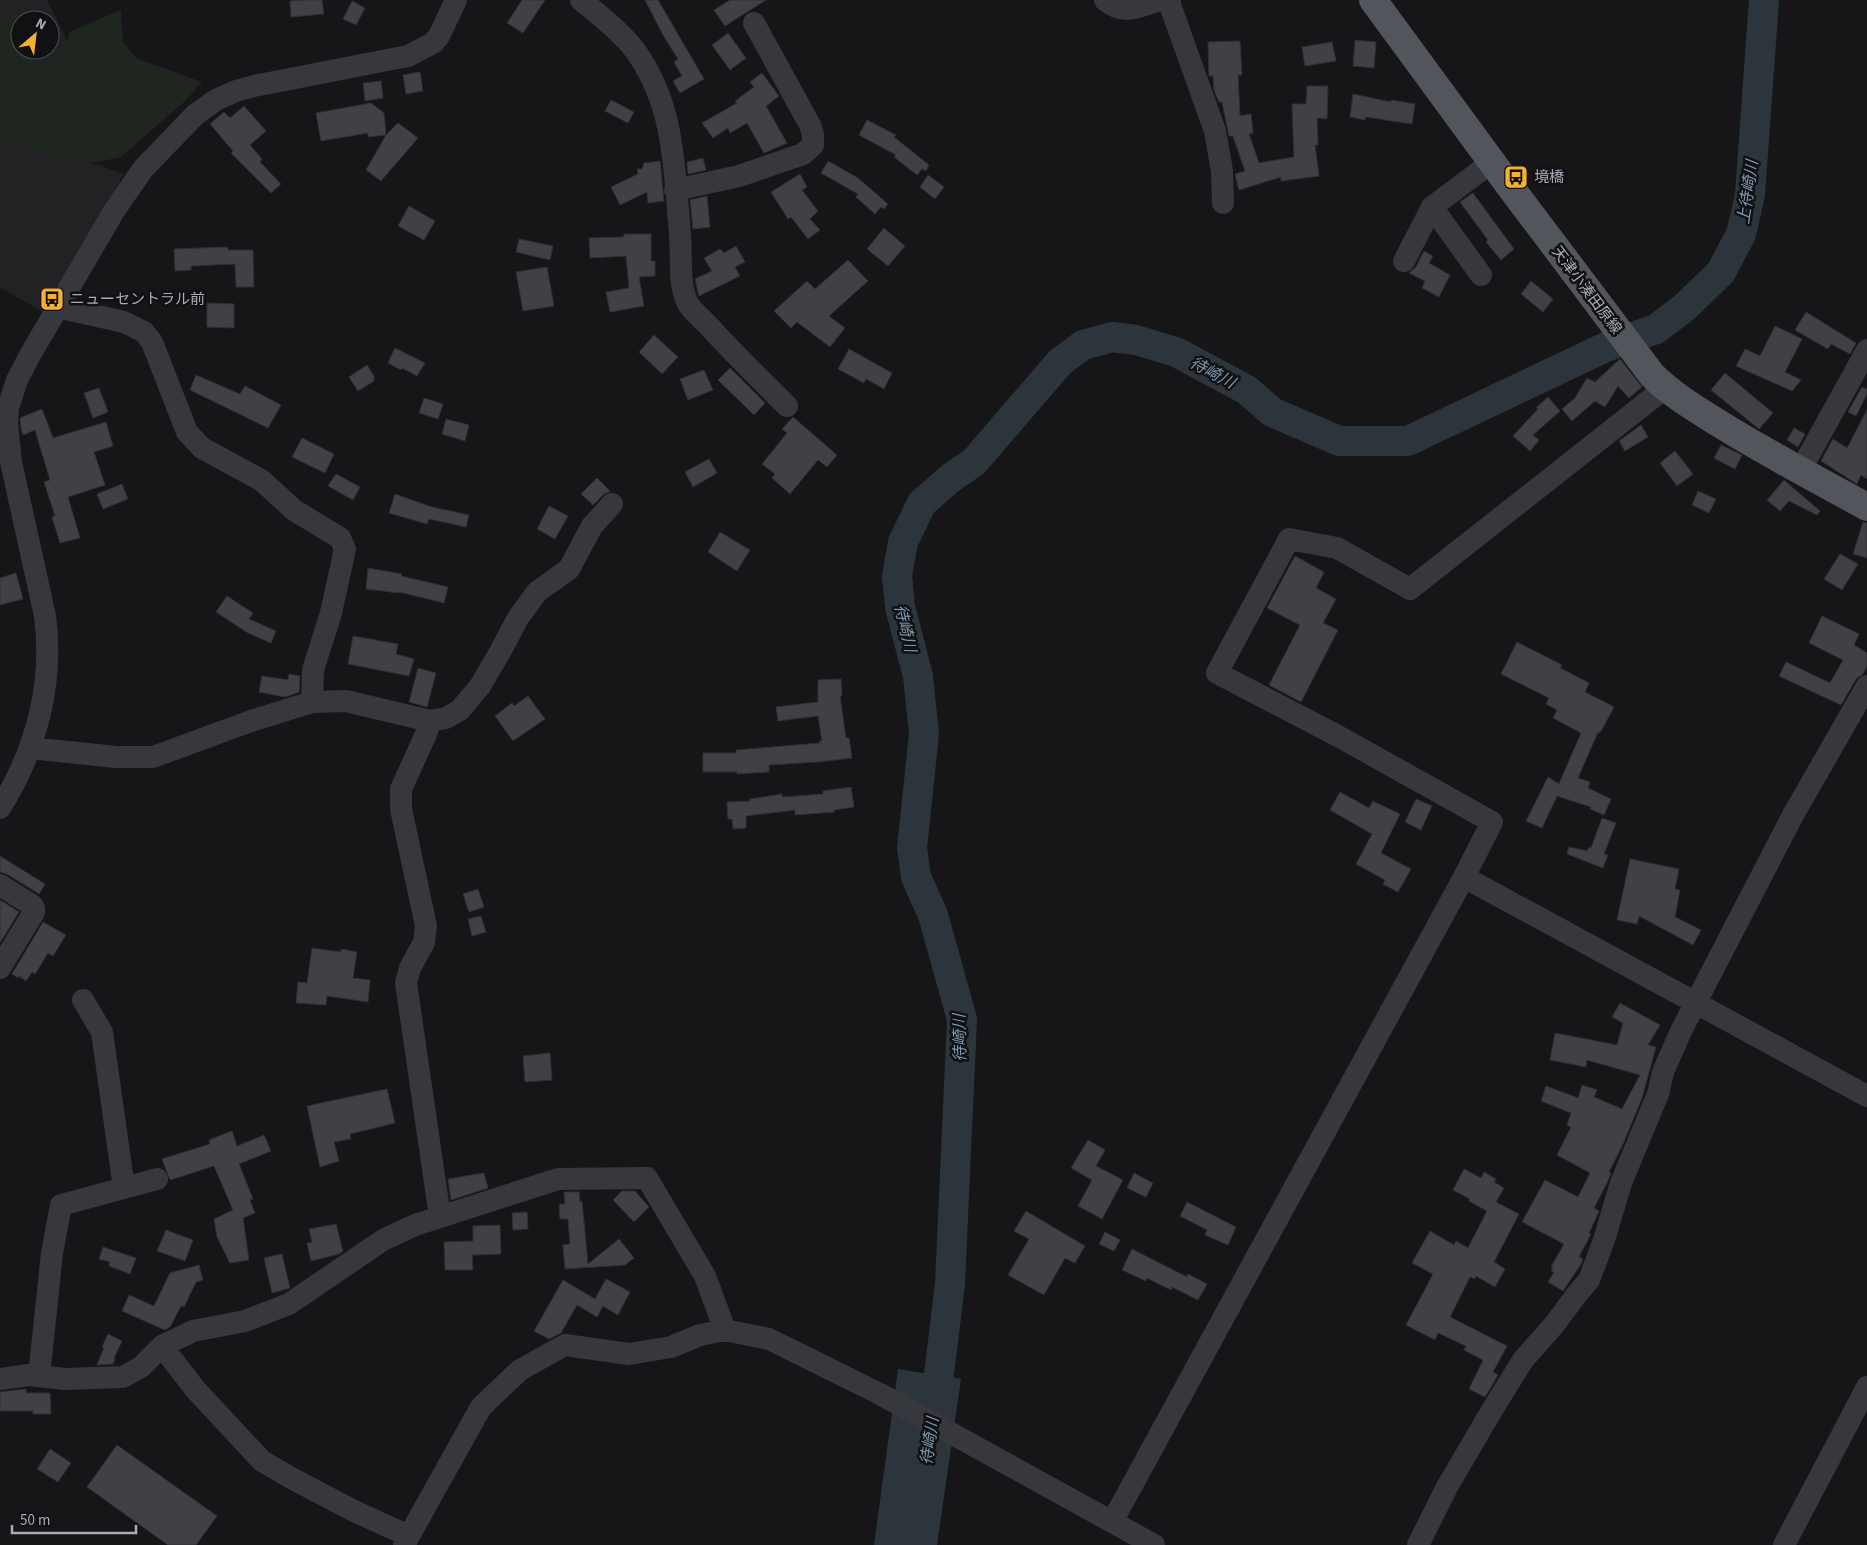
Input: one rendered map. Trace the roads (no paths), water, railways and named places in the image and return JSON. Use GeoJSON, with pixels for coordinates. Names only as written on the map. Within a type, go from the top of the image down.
{"type":"FeatureCollection","features":[{"type":"Feature","properties":{"kind":"main road","name":"天津小湊田原線"},"geometry":{"type":"LineString","coordinates":[[1373,0],[1640,361],[1665,388],[1733,432],[1867,507]]}},
{"type":"Feature","properties":{"kind":"street"},"geometry":{"type":"LineString","coordinates":[[0,808],[9,776],[30,748],[46,687],[48,634],[45,616],[28,541],[6,464],[8,408],[13,389],[30,354],[114,211],[143,168],[195,115],[216,100],[236,91],[408,56],[434,43],[456,0]]}},
{"type":"Feature","properties":{"kind":"street"},"geometry":{"type":"LineString","coordinates":[[581,0],[625,38],[647,69],[664,108],[668,123],[676,190],[683,288],[688,303],[787,406]]}},
{"type":"Feature","properties":{"kind":"street"},"geometry":{"type":"LineString","coordinates":[[1105,0],[1112,6],[1127,10],[1160,0]]}},
{"type":"Feature","properties":{"kind":"street"},"geometry":{"type":"LineString","coordinates":[[1170,0],[1170,5],[1215,131],[1222,170],[1223,203]]}},
{"type":"Feature","properties":{"kind":"street"},"geometry":{"type":"LineString","coordinates":[[676,190],[739,176],[803,154],[813,145],[813,134],[810,125],[754,23]]}},
{"type":"Feature","properties":{"kind":"street"},"geometry":{"type":"LineString","coordinates":[[1404,261],[1432,208],[1492,162]]}},
{"type":"Feature","properties":{"kind":"street"},"geometry":{"type":"LineString","coordinates":[[1432,208],[1482,275]]}},
{"type":"Feature","properties":{"kind":"street"},"geometry":{"type":"LineString","coordinates":[[58,307],[124,322],[144,332],[152,342],[187,432],[202,448],[261,480],[294,510],[340,538],[346,549],[331,613],[313,670],[312,702]]}},
{"type":"Feature","properties":{"kind":"street"},"geometry":{"type":"LineString","coordinates":[[1800,471],[1867,350]]}},
{"type":"Feature","properties":{"kind":"street"},"geometry":{"type":"LineString","coordinates":[[1112,1522],[1464,877],[1492,822],[1338,736],[1217,672],[1289,539],[1337,548],[1410,588],[1665,388]]}},
{"type":"Feature","properties":{"kind":"street"},"geometry":{"type":"LineString","coordinates":[[30,748],[116,757],[153,757],[251,721],[312,702],[346,701],[430,721],[446,718],[460,710],[480,686],[527,605],[537,592],[568,570],[592,526],[612,504]]}},
{"type":"Feature","properties":{"kind":"street"},"geometry":{"type":"LineString","coordinates":[[1418,1545],[1457,1470],[1523,1360],[1554,1325],[1576,1294],[1589,1280],[1604,1240],[1621,1183],[1658,1094],[1663,1072],[1695,1002],[1793,815],[1867,686]]}},
{"type":"Feature","properties":{"kind":"street"},"geometry":{"type":"LineString","coordinates":[[430,721],[401,789],[401,810],[426,926],[424,942],[410,968],[406,983],[440,1217]]}},
{"type":"Feature","properties":{"kind":"street"},"geometry":{"type":"LineString","coordinates":[[1464,877],[1867,1096]]}},
{"type":"Feature","properties":{"kind":"street"},"geometry":{"type":"LineString","coordinates":[[0,885],[34,908],[34,912],[0,968]]}},
{"type":"Feature","properties":{"kind":"street"},"geometry":{"type":"LineString","coordinates":[[83,1000],[102,1032],[124,1188]]}},
{"type":"Feature","properties":{"kind":"street"},"geometry":{"type":"LineString","coordinates":[[0,1379],[29,1375],[92,1379],[123,1377],[141,1368],[162,1346],[193,1331],[245,1321],[289,1304],[383,1240],[415,1225],[558,1179],[647,1178],[705,1276],[725,1330]]}},
{"type":"Feature","properties":{"kind":"street"},"geometry":{"type":"LineString","coordinates":[[38,1376],[52,1253],[62,1205],[157,1179]]}},
{"type":"Feature","properties":{"kind":"street"},"geometry":{"type":"LineString","coordinates":[[162,1346],[195,1390],[262,1461],[406,1541],[481,1407],[520,1370],[565,1345],[629,1354],[671,1347],[700,1335],[725,1330],[769,1339],[880,1394],[1154,1545]]}},
{"type":"Feature","properties":{"kind":"street"},"geometry":{"type":"LineString","coordinates":[[1784,1545],[1867,1387]]}},
{"type":"Feature","properties":{"kind":"water"},"geometry":{"type":"Polygon","coordinates":[[[898,1369],[961,1379],[937,1545],[874,1545],[898,1369]]]}},
{"type":"Feature","properties":{"kind":"waterway","name":"待崎川"},"geometry":{"type":"LineString","coordinates":[[934,1415],[950,1284],[962,1019],[933,915],[916,877],[912,848],[924,734],[918,676],[900,607],[897,576],[903,542],[922,503],[952,477],[974,462],[1060,362],[1083,345],[1112,337],[1136,340],[1176,352],[1247,390],[1272,412],[1339,441],[1408,441],[1608,346],[1656,329],[1685,307],[1721,272],[1741,234],[1750,195],[1764,0]]}},
{"type":"Feature","properties":{"kind":"place","name":"境橋"},"geometry":{"type":"Point","coordinates":[1516,177]}},
{"type":"Feature","properties":{"kind":"place","name":"ニューセントラル前"},"geometry":{"type":"Point","coordinates":[52,299]}},
{"type":"Feature","properties":{"kind":"water label","name":"上待崎川"},"geometry":{"type":"Point","coordinates":[1747,192]}}]}
